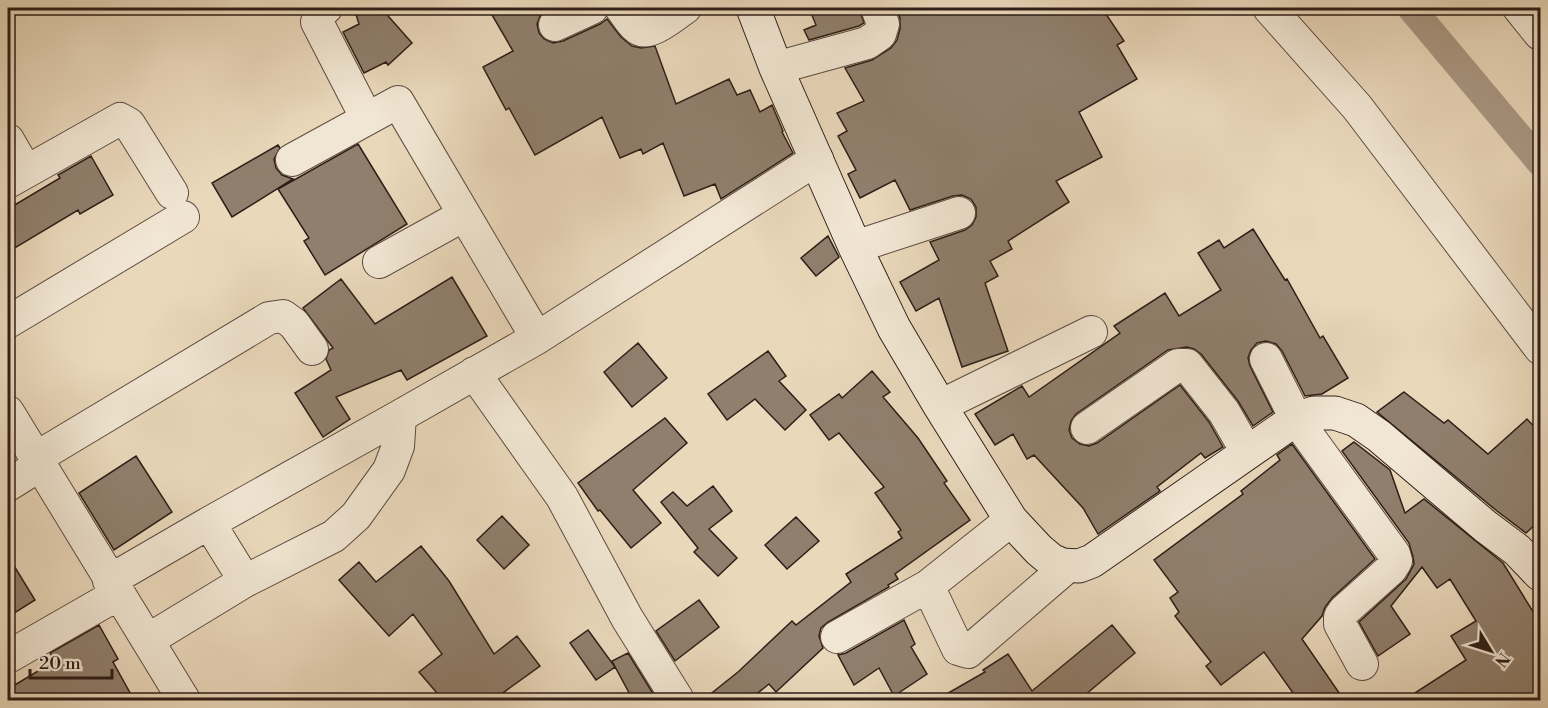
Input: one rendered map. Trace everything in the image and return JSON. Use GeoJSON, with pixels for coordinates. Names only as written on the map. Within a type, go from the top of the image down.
{"type":"FeatureCollection","features":[{"type":"Feature","properties":{"kind":"street"},"geometry":{"type":"LineString","coordinates":[[326,8],[322,10],[317,22],[367,119]]}},
{"type":"Feature","properties":{"kind":"street"},"geometry":{"type":"LineString","coordinates":[[555,25],[592,8]]}},
{"type":"Feature","properties":{"kind":"street"},"geometry":{"type":"LineString","coordinates":[[621,8],[636,27],[643,31],[656,28],[685,8]]}},
{"type":"Feature","properties":{"kind":"street"},"geometry":{"type":"LineString","coordinates":[[753,8],[776,68],[855,247],[894,328],[1011,520],[1051,560],[1079,566],[1092,561],[1296,419],[1314,413],[1335,413],[1356,420],[1379,436],[1485,526],[1517,550],[1540,574]]}},
{"type":"Feature","properties":{"kind":"street"},"geometry":{"type":"LineString","coordinates":[[776,68],[867,43],[880,34],[884,24],[877,8]]}},
{"type":"Feature","properties":{"kind":"street"},"geometry":{"type":"LineString","coordinates":[[1269,8],[1357,107],[1540,348]]}},
{"type":"Feature","properties":{"kind":"street"},"geometry":{"type":"LineString","coordinates":[[1520,8],[1540,34]]}},
{"type":"Feature","properties":{"kind":"street"},"geometry":{"type":"LineString","coordinates":[[292,160],[398,102],[537,338]]}},
{"type":"Feature","properties":{"kind":"street"},"geometry":{"type":"LineString","coordinates":[[8,140],[17,176],[120,119],[129,124],[178,205],[8,322]]}},
{"type":"Feature","properties":{"kind":"street"},"geometry":{"type":"LineString","coordinates":[[8,657],[209,523],[537,338],[817,159]]}},
{"type":"Feature","properties":{"kind":"street"},"geometry":{"type":"LineString","coordinates":[[855,247],[959,213]]}},
{"type":"Feature","properties":{"kind":"street"},"geometry":{"type":"LineString","coordinates":[[380,262],[464,215]]}},
{"type":"Feature","properties":{"kind":"street"},"geometry":{"type":"LineString","coordinates":[[8,485],[38,462],[269,318],[283,316],[294,324],[312,349]]}},
{"type":"Feature","properties":{"kind":"street"},"geometry":{"type":"LineString","coordinates":[[940,406],[1091,332]]}},
{"type":"Feature","properties":{"kind":"street"},"geometry":{"type":"LineString","coordinates":[[1266,359],[1296,419],[1394,554],[1396,561],[1391,569],[1340,617],[1340,624],[1362,663]]}},
{"type":"Feature","properties":{"kind":"street"},"geometry":{"type":"LineString","coordinates":[[1087,428],[1178,365],[1187,365],[1224,412],[1247,452]]}},
{"type":"Feature","properties":{"kind":"street"},"geometry":{"type":"LineString","coordinates":[[474,373],[562,497],[627,618],[678,700]]}},
{"type":"Feature","properties":{"kind":"street"},"geometry":{"type":"LineString","coordinates":[[8,412],[184,700]]}},
{"type":"Feature","properties":{"kind":"street"},"geometry":{"type":"LineString","coordinates":[[148,640],[245,581],[334,536],[356,516],[389,470],[398,446],[400,416]]}},
{"type":"Feature","properties":{"kind":"street"},"geometry":{"type":"LineString","coordinates":[[837,637],[928,586],[1011,520]]}},
{"type":"Feature","properties":{"kind":"street"},"geometry":{"type":"LineString","coordinates":[[209,523],[245,581]]}},
{"type":"Feature","properties":{"kind":"street"},"geometry":{"type":"LineString","coordinates":[[928,586],[958,649],[968,652],[1069,565]]}},
{"type":"Feature","properties":{"kind":"building"},"geometry":{"type":"Polygon","coordinates":[[[354,8],[381,8],[412,43],[388,65],[386,62],[364,73],[343,32],[359,24],[354,8]]]}},
{"type":"Feature","properties":{"kind":"building"},"geometry":{"type":"Polygon","coordinates":[[[488,8],[550,8],[541,14],[537,24],[539,33],[544,39],[553,43],[563,41],[607,19],[621,37],[632,46],[641,48],[655,46],[676,104],[729,79],[737,95],[750,90],[760,112],[772,105],[793,153],[721,199],[715,184],[684,196],[663,143],[643,154],[641,149],[620,158],[602,117],[535,155],[509,108],[506,110],[483,67],[513,51],[488,8]]]}},
{"type":"Feature","properties":{"kind":"building"},"geometry":{"type":"Polygon","coordinates":[[[809,8],[859,8],[864,23],[809,40],[804,30],[816,25],[809,8]]]}},
{"type":"Feature","properties":{"kind":"building"},"geometry":{"type":"Polygon","coordinates":[[[896,8],[1102,8],[1124,41],[1117,45],[1137,79],[1079,112],[1102,157],[1056,181],[1069,202],[1008,241],[1012,249],[990,261],[998,276],[985,283],[1008,351],[962,367],[939,298],[916,311],[900,282],[939,260],[930,242],[965,230],[972,225],[976,217],[976,207],[971,199],[962,195],[910,210],[895,180],[860,198],[848,174],[856,170],[838,136],[847,131],[837,113],[864,101],[845,68],[872,60],[891,48],[897,40],[900,29],[900,18],[896,8]]]}},
{"type":"Feature","properties":{"kind":"building"},"geometry":{"type":"Polygon","coordinates":[[[358,144],[407,224],[325,275],[304,241],[309,238],[278,189],[358,144]]]}},
{"type":"Feature","properties":{"kind":"building"},"geometry":{"type":"Polygon","coordinates":[[[278,145],[280,148],[274,159],[276,168],[282,175],[293,179],[232,217],[212,183],[278,145]]]}},
{"type":"Feature","properties":{"kind":"building"},"geometry":{"type":"Polygon","coordinates":[[[91,156],[113,195],[80,214],[78,210],[8,252],[8,209],[60,178],[58,175],[91,156]]]}},
{"type":"Feature","properties":{"kind":"building"},"geometry":{"type":"Polygon","coordinates":[[[1253,229],[1285,280],[1287,279],[1320,338],[1323,336],[1348,378],[1322,394],[1305,396],[1282,351],[1276,344],[1266,341],[1257,343],[1248,358],[1273,412],[1253,426],[1238,401],[1201,354],[1187,347],[1168,350],[1076,414],[1069,430],[1072,438],[1080,444],[1089,446],[1097,443],[1180,385],[1209,422],[1223,447],[1205,458],[1201,453],[1157,487],[1160,491],[1098,534],[1083,508],[1034,455],[1027,459],[1013,434],[995,445],[975,414],[1022,386],[1029,397],[1120,333],[1114,326],[1165,293],[1179,316],[1221,290],[1198,253],[1219,240],[1224,248],[1253,229]]]}},
{"type":"Feature","properties":{"kind":"building"},"geometry":{"type":"Polygon","coordinates":[[[828,236],[839,257],[816,276],[801,258],[828,236]]]}},
{"type":"Feature","properties":{"kind":"building"},"geometry":{"type":"Polygon","coordinates":[[[452,277],[487,336],[407,380],[401,370],[336,397],[350,419],[323,437],[295,393],[331,370],[326,359],[329,350],[333,348],[303,308],[341,279],[375,324],[452,277]]]}},
{"type":"Feature","properties":{"kind":"building"},"geometry":{"type":"Polygon","coordinates":[[[638,343],[667,378],[632,407],[604,372],[638,343]]]}},
{"type":"Feature","properties":{"kind":"building"},"geometry":{"type":"Polygon","coordinates":[[[768,351],[786,376],[779,381],[806,410],[785,430],[755,399],[727,420],[708,394],[768,351]]]}},
{"type":"Feature","properties":{"kind":"building"},"geometry":{"type":"Polygon","coordinates":[[[872,371],[890,392],[883,397],[918,438],[947,481],[944,483],[970,520],[895,574],[898,579],[888,585],[889,587],[821,628],[819,636],[823,648],[776,692],[769,684],[749,700],[703,700],[738,672],[792,621],[796,625],[851,582],[846,574],[902,538],[898,532],[901,530],[875,493],[884,487],[839,433],[829,440],[810,415],[839,394],[842,398],[872,371]]]}},
{"type":"Feature","properties":{"kind":"building"},"geometry":{"type":"Polygon","coordinates":[[[1404,392],[1444,423],[1448,420],[1488,454],[1527,419],[1540,433],[1540,520],[1526,533],[1377,412],[1404,392]]]}},
{"type":"Feature","properties":{"kind":"building"},"geometry":{"type":"Polygon","coordinates":[[[665,418],[687,443],[633,490],[661,523],[631,548],[600,510],[598,511],[578,483],[665,418]]]}},
{"type":"Feature","properties":{"kind":"building"},"geometry":{"type":"Polygon","coordinates":[[[1354,442],[1390,470],[1405,513],[1424,499],[1503,563],[1540,623],[1540,700],[1404,700],[1466,660],[1451,636],[1476,621],[1450,579],[1437,588],[1422,567],[1391,606],[1410,634],[1378,656],[1359,622],[1406,579],[1414,564],[1409,543],[1342,451],[1354,442]]]}},
{"type":"Feature","properties":{"kind":"building"},"geometry":{"type":"Polygon","coordinates":[[[1292,444],[1375,559],[1332,598],[1322,616],[1302,639],[1344,700],[1298,700],[1264,652],[1221,685],[1206,666],[1211,662],[1175,616],[1179,612],[1170,598],[1178,592],[1154,560],[1243,494],[1241,491],[1280,460],[1277,455],[1292,444]]]}},
{"type":"Feature","properties":{"kind":"building"},"geometry":{"type":"Polygon","coordinates":[[[136,456],[172,512],[114,550],[79,493],[136,456]]]}},
{"type":"Feature","properties":{"kind":"building"},"geometry":{"type":"Polygon","coordinates":[[[713,486],[732,511],[709,529],[737,558],[718,576],[694,552],[698,548],[661,502],[673,492],[687,506],[713,486]]]}},
{"type":"Feature","properties":{"kind":"building"},"geometry":{"type":"Polygon","coordinates":[[[502,516],[529,545],[504,569],[477,540],[502,516]]]}},
{"type":"Feature","properties":{"kind":"building"},"geometry":{"type":"Polygon","coordinates":[[[796,517],[819,541],[787,569],[765,545],[796,517]]]}},
{"type":"Feature","properties":{"kind":"building"},"geometry":{"type":"Polygon","coordinates":[[[421,546],[449,581],[494,654],[517,636],[540,666],[493,700],[443,700],[419,672],[442,654],[413,614],[389,636],[339,580],[359,562],[376,582],[421,546]]]}},
{"type":"Feature","properties":{"kind":"building"},"geometry":{"type":"Polygon","coordinates":[[[8,556],[35,600],[8,617],[8,556]]]}},
{"type":"Feature","properties":{"kind":"building"},"geometry":{"type":"Polygon","coordinates":[[[699,600],[719,627],[675,661],[656,631],[699,600]]]}},
{"type":"Feature","properties":{"kind":"building"},"geometry":{"type":"Polygon","coordinates":[[[904,620],[915,644],[911,647],[927,674],[894,696],[879,668],[854,685],[838,655],[846,653],[904,620]]]}},
{"type":"Feature","properties":{"kind":"building"},"geometry":{"type":"Polygon","coordinates":[[[99,625],[118,659],[113,662],[134,700],[8,700],[8,689],[55,661],[50,653],[99,625]]]}},
{"type":"Feature","properties":{"kind":"building"},"geometry":{"type":"Polygon","coordinates":[[[1112,625],[1135,653],[1079,700],[936,700],[985,672],[983,670],[1008,654],[1032,691],[1112,625]]]}},
{"type":"Feature","properties":{"kind":"building"},"geometry":{"type":"Polygon","coordinates":[[[588,630],[615,667],[596,680],[570,643],[588,630]]]}},
{"type":"Feature","properties":{"kind":"building"},"geometry":{"type":"Polygon","coordinates":[[[628,653],[657,700],[633,700],[612,661],[628,653]]]}},
{"type":"Feature","properties":{"kind":"waterway"},"geometry":{"type":"LineString","coordinates":[[1411,8],[1540,162]]}}]}
